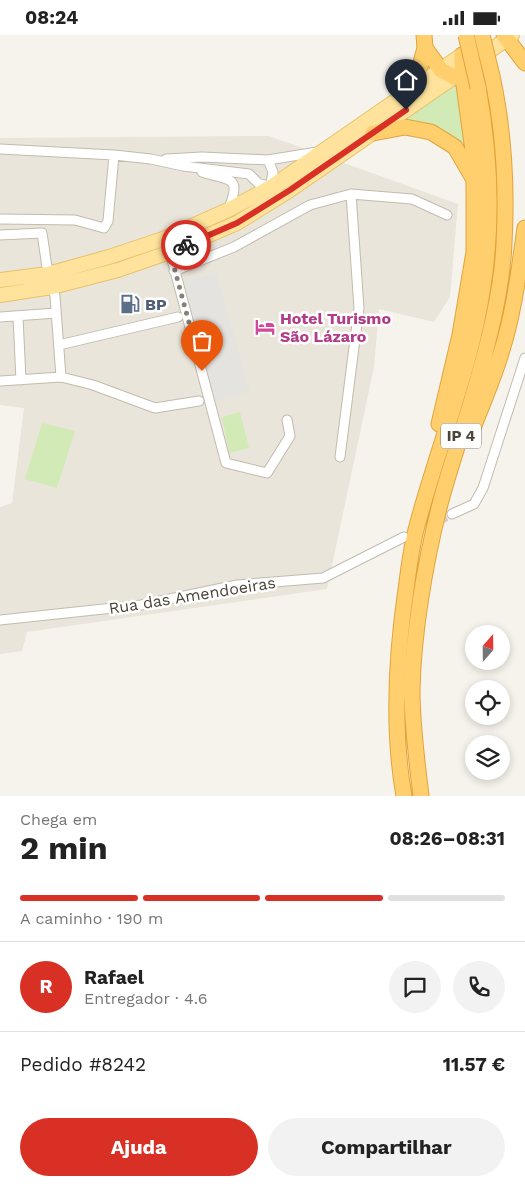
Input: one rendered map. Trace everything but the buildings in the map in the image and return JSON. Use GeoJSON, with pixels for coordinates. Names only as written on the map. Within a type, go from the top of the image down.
{"type":"FeatureCollection","features":[{"type":"Feature","properties":{"kind":"highway","name":"IP 4"},"geometry":{"type":"LineString","coordinates":[[404,796],[397,729],[396,679],[401,623],[416,527],[463,378],[483,288],[488,251],[488,168],[482,109],[466,35]]}},
{"type":"Feature","properties":{"kind":"highway","name":"IP 4"},"geometry":{"type":"LineString","coordinates":[[421,796],[415,749],[412,692],[414,654],[425,578],[446,511],[490,329],[504,246],[505,187],[503,146],[497,99],[482,35]]}},
{"type":"Feature","properties":{"kind":"highway"},"geometry":{"type":"LineString","coordinates":[[508,36],[525,63]]}},
{"type":"Feature","properties":{"kind":"highway"},"geometry":{"type":"LineString","coordinates":[[416,527],[425,479],[460,335],[474,253],[475,182],[471,128],[452,72],[424,41]]}},
{"type":"Feature","properties":{"kind":"highway"},"geometry":{"type":"LineString","coordinates":[[414,88],[424,41]]}},
{"type":"Feature","properties":{"kind":"highway"},"geometry":{"type":"LineString","coordinates":[[452,72],[462,55]]}},
{"type":"Feature","properties":{"kind":"highway"},"geometry":{"type":"LineString","coordinates":[[373,133],[404,127],[431,132],[455,147],[475,182]]}},
{"type":"Feature","properties":{"kind":"highway"},"geometry":{"type":"LineString","coordinates":[[446,511],[501,353],[517,287],[525,228]]}},
{"type":"Feature","properties":{"kind":"main road"},"geometry":{"type":"LineString","coordinates":[[0,295],[50,280],[164,239],[228,210],[271,187],[414,88],[452,72],[462,55],[490,35]]}},
{"type":"Feature","properties":{"kind":"main road"},"geometry":{"type":"LineString","coordinates":[[0,280],[50,280],[118,271],[170,252],[237,223],[290,190],[373,133],[452,72],[508,36]]}},
{"type":"Feature","properties":{"kind":"street"},"geometry":{"type":"LineString","coordinates":[[0,149],[114,155],[151,159],[183,166],[249,174],[258,183],[290,190]]}},
{"type":"Feature","properties":{"kind":"street"},"geometry":{"type":"LineString","coordinates":[[151,159],[202,157],[268,160],[320,152]]}},
{"type":"Feature","properties":{"kind":"street"},"geometry":{"type":"LineString","coordinates":[[0,219],[75,220],[104,229],[108,221],[114,155]]}},
{"type":"Feature","properties":{"kind":"street"},"geometry":{"type":"LineString","coordinates":[[237,223],[246,211],[266,199],[271,187],[273,172],[268,160]]}},
{"type":"Feature","properties":{"kind":"street"},"geometry":{"type":"LineString","coordinates":[[183,166],[213,176],[229,178],[235,186],[235,195],[228,210]]}},
{"type":"Feature","properties":{"kind":"street"},"geometry":{"type":"LineString","coordinates":[[340,457],[359,308],[351,194]]}},
{"type":"Feature","properties":{"kind":"street"},"geometry":{"type":"LineString","coordinates":[[174,271],[234,247],[310,205],[351,194],[412,199],[447,215]]}},
{"type":"Feature","properties":{"kind":"street"},"geometry":{"type":"LineString","coordinates":[[0,235],[42,233],[54,296],[61,377]]}},
{"type":"Feature","properties":{"kind":"street"},"geometry":{"type":"LineString","coordinates":[[170,252],[226,463],[267,473],[290,436],[287,420]]}},
{"type":"Feature","properties":{"kind":"street"},"geometry":{"type":"LineString","coordinates":[[0,317],[56,313]]}},
{"type":"Feature","properties":{"kind":"street"},"geometry":{"type":"LineString","coordinates":[[18,317],[21,380]]}},
{"type":"Feature","properties":{"kind":"street"},"geometry":{"type":"LineString","coordinates":[[59,345],[178,317]]}},
{"type":"Feature","properties":{"kind":"street"},"geometry":{"type":"LineString","coordinates":[[446,511],[474,503],[482,489],[525,358]]}},
{"type":"Feature","properties":{"kind":"street"},"geometry":{"type":"LineString","coordinates":[[0,381],[61,377],[93,385],[156,408],[199,401]]}},
{"type":"Feature","properties":{"kind":"street","name":"Rua das Amendoeiras"},"geometry":{"type":"LineString","coordinates":[[0,620],[141,605],[237,585],[323,577],[404,537]]}},
{"type":"Feature","properties":{"kind":"shaded area"},"geometry":{"type":"Polygon","coordinates":[[[269,136],[458,204],[450,297],[434,322],[379,309],[374,367],[327,589],[27,632],[22,651],[0,654],[0,507],[12,503],[24,408],[0,405],[0,138],[269,136]]]}},
{"type":"Feature","properties":{"kind":"shaded area"},"geometry":{"type":"Polygon","coordinates":[[[216,273],[250,391],[214,402],[183,281],[216,273]]]}},
{"type":"Feature","properties":{"kind":"green space"},"geometry":{"type":"Polygon","coordinates":[[[453,86],[457,88],[465,148],[452,137],[404,120],[453,86]]]}},
{"type":"Feature","properties":{"kind":"green space"},"geometry":{"type":"Polygon","coordinates":[[[240,412],[249,448],[229,453],[222,417],[240,412]]]}},
{"type":"Feature","properties":{"kind":"green space"},"geometry":{"type":"Polygon","coordinates":[[[42,423],[75,431],[57,488],[25,479],[42,423]]]}},
{"type":"Feature","properties":{"kind":"tunnel"},"geometry":{"type":"LineString","coordinates":[[414,532],[452,514]]}},
{"type":"Feature","properties":{"kind":"way so far"},"geometry":{"type":"LineString","coordinates":[[186,245],[170,252],[202,371]]}},
{"type":"Feature","properties":{"kind":"place","name":"BP"},"geometry":{"type":"Point","coordinates":[130,304]}},
{"type":"Feature","properties":{"kind":"place","name":"Hotel Turismo São Lázaro"},"geometry":{"type":"Point","coordinates":[265,327]}},
{"type":"Feature","properties":{"kind":"route"},"geometry":{"type":"LineString","coordinates":[[186,245],[237,223],[290,190],[406,110]]}}]}
